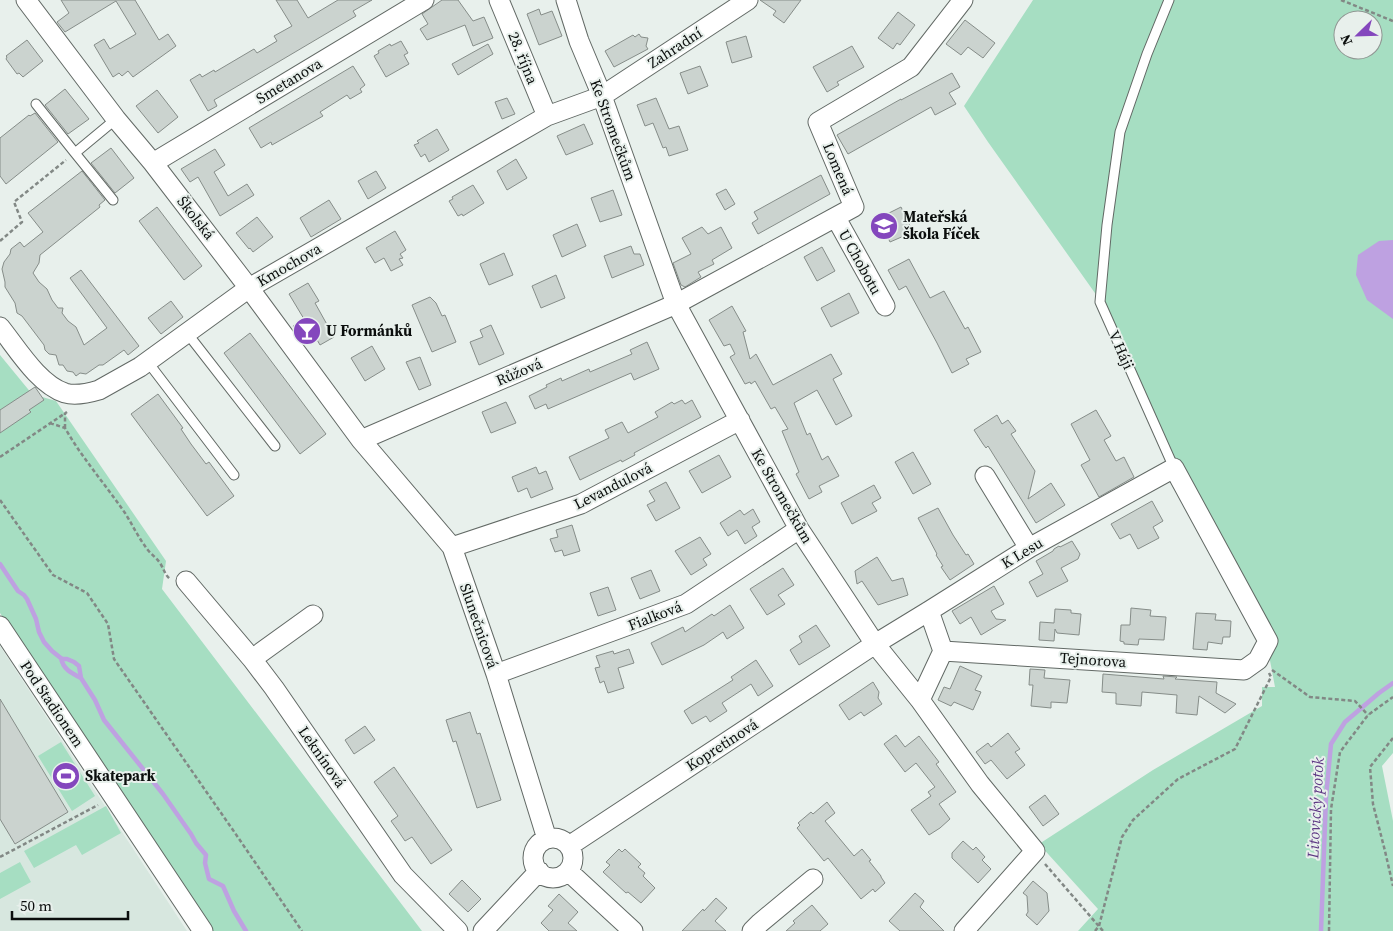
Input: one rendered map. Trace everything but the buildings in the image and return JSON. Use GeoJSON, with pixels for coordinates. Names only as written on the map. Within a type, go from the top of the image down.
{"type":"FeatureCollection","features":[{"type":"Feature","properties":{"kind":"street","name":"Školská"},"geometry":{"type":"LineString","coordinates":[[26,0],[116,119],[153,163],[250,288],[361,440]]}},
{"type":"Feature","properties":{"kind":"street","name":"Smetanova"},"geometry":{"type":"LineString","coordinates":[[153,163],[424,0]]}},
{"type":"Feature","properties":{"kind":"street","name":"28. října"},"geometry":{"type":"LineString","coordinates":[[499,0],[546,116]]}},
{"type":"Feature","properties":{"kind":"street","name":"Ke Stromečkům"},"geometry":{"type":"LineString","coordinates":[[566,0],[578,41],[602,96],[676,304],[799,529],[875,644],[920,700],[980,784],[1035,851]]}},
{"type":"Feature","properties":{"kind":"street","name":"Zahradní"},"geometry":{"type":"LineString","coordinates":[[602,96],[748,0]]}},
{"type":"Feature","properties":{"kind":"street","name":"Lomená"},"geometry":{"type":"LineString","coordinates":[[676,304],[854,207],[818,122],[911,67],[962,0]]}},
{"type":"Feature","properties":{"kind":"street","name":"Kmochova"},"geometry":{"type":"LineString","coordinates":[[0,327],[34,371],[46,382],[65,393],[79,394],[99,390],[147,361],[250,288],[546,116],[602,96]]}},
{"type":"Feature","properties":{"kind":"street","name":"U Chobotu"},"geometry":{"type":"LineString","coordinates":[[836,218],[885,306]]}},
{"type":"Feature","properties":{"kind":"street","name":"Růžová"},"geometry":{"type":"LineString","coordinates":[[361,440],[676,304]]}},
{"type":"Feature","properties":{"kind":"street","name":"Levandulová"},"geometry":{"type":"LineString","coordinates":[[452,547],[581,504],[740,420]]}},
{"type":"Feature","properties":{"kind":"street","name":"Slunečnicová"},"geometry":{"type":"LineString","coordinates":[[361,440],[452,547],[496,674],[547,839]]}},
{"type":"Feature","properties":{"kind":"street","name":"K Lesu"},"geometry":{"type":"LineString","coordinates":[[875,644],[1029,548],[1174,468]]}},
{"type":"Feature","properties":{"kind":"street","name":"V Háji"},"geometry":{"type":"LineString","coordinates":[[1174,468],[1268,641],[1256,665]]}},
{"type":"Feature","properties":{"kind":"street"},"geometry":{"type":"LineString","coordinates":[[985,476],[1029,548]]}},
{"type":"Feature","properties":{"kind":"street","name":"Fialková"},"geometry":{"type":"LineString","coordinates":[[496,674],[686,604],[799,529]]}},
{"type":"Feature","properties":{"kind":"street","name":"Leknínová"},"geometry":{"type":"LineString","coordinates":[[188,584],[252,659],[274,688],[403,875],[458,931]]}},
{"type":"Feature","properties":{"kind":"street"},"geometry":{"type":"LineString","coordinates":[[920,700],[943,651],[929,612]]}},
{"type":"Feature","properties":{"kind":"street"},"geometry":{"type":"LineString","coordinates":[[252,659],[313,615]]}},
{"type":"Feature","properties":{"kind":"street","name":"Pod Stadionem"},"geometry":{"type":"LineString","coordinates":[[0,626],[203,931]]}},
{"type":"Feature","properties":{"kind":"street","name":"Kopretinová"},"geometry":{"type":"LineString","coordinates":[[569,846],[875,644]]}},
{"type":"Feature","properties":{"kind":"street","name":"Tejnorova"},"geometry":{"type":"LineString","coordinates":[[943,651],[1256,665]]}},
{"type":"Feature","properties":{"kind":"street"},"geometry":{"type":"LineString","coordinates":[[558,838],[569,846],[573,855],[573,862],[564,875],[548,877],[539,871],[534,861],[534,853],[537,846],[547,839],[558,838]]}},
{"type":"Feature","properties":{"kind":"street"},"geometry":{"type":"LineString","coordinates":[[964,931],[1035,851]]}},
{"type":"Feature","properties":{"kind":"street"},"geometry":{"type":"LineString","coordinates":[[483,931],[539,871]]}},
{"type":"Feature","properties":{"kind":"street"},"geometry":{"type":"LineString","coordinates":[[568,871],[633,931]]}},
{"type":"Feature","properties":{"kind":"street"},"geometry":{"type":"LineString","coordinates":[[752,931],[813,880]]}},
{"type":"Feature","properties":{"kind":"lane","name":"V Háji"},"geometry":{"type":"LineString","coordinates":[[1169,0],[1147,54],[1120,132],[1107,225],[1100,302],[1174,468]]}},
{"type":"Feature","properties":{"kind":"lane"},"geometry":{"type":"LineString","coordinates":[[36,104],[113,200]]}},
{"type":"Feature","properties":{"kind":"lane"},"geometry":{"type":"LineString","coordinates":[[75,153],[116,119]]}},
{"type":"Feature","properties":{"kind":"lane"},"geometry":{"type":"LineString","coordinates":[[187,333],[275,446]]}},
{"type":"Feature","properties":{"kind":"lane"},"geometry":{"type":"LineString","coordinates":[[147,361],[234,475]]}},
{"type":"Feature","properties":{"kind":"path"},"geometry":{"type":"LineString","coordinates":[[1341,0],[1393,21]]}},
{"type":"Feature","properties":{"kind":"path"},"geometry":{"type":"LineString","coordinates":[[0,241],[22,222],[14,202],[75,153]]}},
{"type":"Feature","properties":{"kind":"path"},"geometry":{"type":"LineString","coordinates":[[0,457],[73,408]]}},
{"type":"Feature","properties":{"kind":"path"},"geometry":{"type":"LineString","coordinates":[[65,413],[65,428],[79,452],[125,514],[146,548],[160,563],[168,578],[188,584]]}},
{"type":"Feature","properties":{"kind":"path"},"geometry":{"type":"LineString","coordinates":[[50,423],[65,428]]}},
{"type":"Feature","properties":{"kind":"path"},"geometry":{"type":"LineString","coordinates":[[0,500],[53,575],[87,593],[108,624],[114,659],[302,931]]}},
{"type":"Feature","properties":{"kind":"path"},"geometry":{"type":"LineString","coordinates":[[1256,665],[1310,697],[1355,701],[1368,714]]}},
{"type":"Feature","properties":{"kind":"path"},"geometry":{"type":"LineString","coordinates":[[1095,931],[1099,926],[1122,838],[1133,820],[1178,779],[1235,749],[1271,678],[1256,665]]}},
{"type":"Feature","properties":{"kind":"path"},"geometry":{"type":"LineString","coordinates":[[1329,931],[1331,809],[1340,752],[1368,714],[1393,697]]}},
{"type":"Feature","properties":{"kind":"path"},"geometry":{"type":"LineString","coordinates":[[1393,738],[1370,767],[1373,804],[1393,886]]}},
{"type":"Feature","properties":{"kind":"path"},"geometry":{"type":"LineString","coordinates":[[0,857],[113,796]]}},
{"type":"Feature","properties":{"kind":"path"},"geometry":{"type":"LineString","coordinates":[[1035,851],[1103,931]]}},
{"type":"Feature","properties":{"kind":"shaded area"},"geometry":{"type":"Polygon","coordinates":[[[1393,240],[1393,319],[1367,300],[1356,275],[1358,255],[1379,241],[1393,240]]]}},
{"type":"Feature","properties":{"kind":"shaded area"},"geometry":{"type":"Polygon","coordinates":[[[0,646],[187,931],[0,931],[0,646]]]}},
{"type":"Feature","properties":{"kind":"green space"},"geometry":{"type":"Polygon","coordinates":[[[1033,0],[1393,0],[1393,753],[1382,766],[1393,821],[1393,931],[1078,931],[1098,909],[1039,844],[1153,770],[1262,706],[1262,687],[1275,687],[1268,650],[1162,436],[1102,303],[964,106],[1033,0]]]}},
{"type":"Feature","properties":{"kind":"green space"},"geometry":{"type":"Polygon","coordinates":[[[0,355],[32,394],[56,401],[166,561],[162,589],[422,931],[210,931],[0,613],[0,355]]]}},
{"type":"Feature","properties":{"kind":"green space","name":"Skatepark"},"geometry":{"type":"Polygon","coordinates":[[[61,742],[95,796],[72,811],[38,756],[61,742]]]}},
{"type":"Feature","properties":{"kind":"green space"},"geometry":{"type":"Polygon","coordinates":[[[106,806],[121,833],[82,855],[76,845],[34,868],[24,851],[106,806]]]}},
{"type":"Feature","properties":{"kind":"green space"},"geometry":{"type":"Polygon","coordinates":[[[20,862],[31,882],[0,899],[0,873],[20,862]]]}},
{"type":"Feature","properties":{"kind":"waterway","name":"Litovický potok"},"geometry":{"type":"LineString","coordinates":[[0,564],[18,591],[27,599],[44,642],[62,659],[67,659],[79,666],[81,678],[95,700],[104,720],[163,794],[206,855],[205,863],[209,879],[223,886],[234,911],[246,931]]}},
{"type":"Feature","properties":{"kind":"waterway"},"geometry":{"type":"LineString","coordinates":[[61,658],[66,668],[81,678]]}},
{"type":"Feature","properties":{"kind":"waterway","name":"Litovický potok"},"geometry":{"type":"LineString","coordinates":[[1321,931],[1326,797],[1331,744],[1345,722],[1393,683]]}},
{"type":"Feature","properties":{"kind":"place","name":"Mateřská škola Fíček"},"geometry":{"type":"Point","coordinates":[884,226]}},
{"type":"Feature","properties":{"kind":"place","name":"U Formánků"},"geometry":{"type":"Point","coordinates":[307,331]}},
{"type":"Feature","properties":{"kind":"place","name":"Skatepark"},"geometry":{"type":"Point","coordinates":[66,776]}}]}
